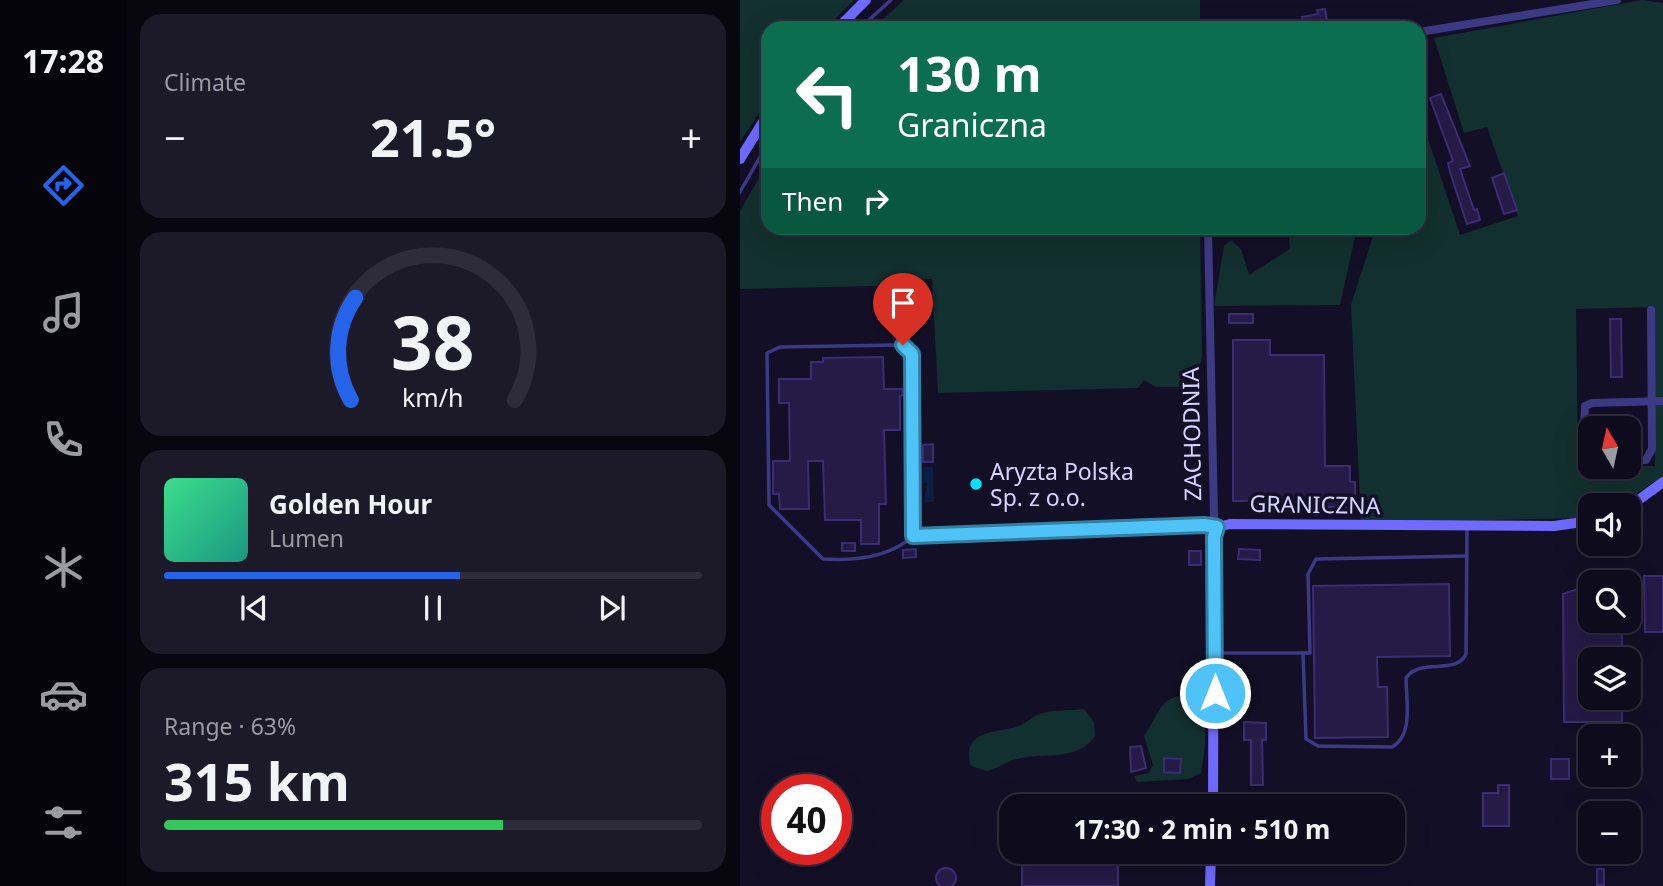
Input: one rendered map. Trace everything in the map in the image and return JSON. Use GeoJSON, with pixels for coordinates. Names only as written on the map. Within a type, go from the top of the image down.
{"type":"FeatureCollection","features":[{"type":"Feature","properties":{"kind":"street"},"geometry":{"type":"LineString","coordinates":[[844,21],[866,0]]}},
{"type":"Feature","properties":{"kind":"street"},"geometry":{"type":"LineString","coordinates":[[1426,31],[1617,0]]}},
{"type":"Feature","properties":{"kind":"street"},"geometry":{"type":"LineString","coordinates":[[740,159],[761,125]]}},
{"type":"Feature","properties":{"kind":"street","name":"ZACHODNIA"},"geometry":{"type":"LineString","coordinates":[[1208,235],[1214,517],[1217,527],[1214,537],[1213,794]]}},
{"type":"Feature","properties":{"kind":"street"},"geometry":{"type":"LineString","coordinates":[[1641,460],[1646,460],[1651,453],[1651,310]]}},
{"type":"Feature","properties":{"kind":"street"},"geometry":{"type":"LineString","coordinates":[[1585,416],[1585,406],[1592,402],[1663,401]]}},
{"type":"Feature","properties":{"kind":"street"},"geometry":{"type":"LineString","coordinates":[[1641,498],[1663,482]]}},
{"type":"Feature","properties":{"kind":"street","name":"GRANICZNA"},"geometry":{"type":"LineString","coordinates":[[913,536],[1204,525],[1217,527],[1230,524],[1554,526],[1578,523]]}},
{"type":"Feature","properties":{"kind":"street"},"geometry":{"type":"LineString","coordinates":[[1210,886],[1211,864]]}},
{"type":"Feature","properties":{"kind":"lane"},"geometry":{"type":"LineString","coordinates":[[868,21],[891,0]]}},
{"type":"Feature","properties":{"kind":"lane"},"geometry":{"type":"LineString","coordinates":[[740,192],[761,155]]}},
{"type":"Feature","properties":{"kind":"lane"},"geometry":{"type":"LineString","coordinates":[[896,345],[910,350],[913,536],[898,547],[874,555],[851,560],[823,559],[770,509],[766,366],[770,350],[780,347],[896,345]]}},
{"type":"Feature","properties":{"kind":"lane"},"geometry":{"type":"LineString","coordinates":[[1303,653],[1304,732],[1311,744],[1392,747],[1400,743],[1406,730],[1406,678],[1410,671],[1420,667],[1456,663],[1466,654],[1467,526]]}},
{"type":"Feature","properties":{"kind":"lane"},"geometry":{"type":"LineString","coordinates":[[1215,653],[1310,653],[1308,574],[1316,559],[1467,556]]}},
{"type":"Feature","properties":{"kind":"green space"},"geometry":{"type":"Polygon","coordinates":[[[740,0],[854,0],[833,21],[761,21],[761,110],[740,142],[740,0]]]}},
{"type":"Feature","properties":{"kind":"green space"},"geometry":{"type":"Polygon","coordinates":[[[904,0],[1200,0],[1200,21],[881,21],[904,0]]]}},
{"type":"Feature","properties":{"kind":"green space"},"geometry":{"type":"Polygon","coordinates":[[[1642,0],[1663,3],[1663,398],[1655,399],[1654,307],[1576,309],[1578,480],[1641,480],[1641,466],[1655,466],[1655,404],[1663,404],[1663,476],[1638,493],[1578,493],[1578,518],[1361,523],[1351,305],[1373,235],[1426,235],[1426,133],[1460,235],[1518,216],[1487,127],[1464,133],[1434,38],[1642,0]]]}},
{"type":"Feature","properties":{"kind":"green space"},"geometry":{"type":"Polygon","coordinates":[[[761,174],[761,235],[1200,235],[1202,357],[1196,387],[1156,387],[1144,380],[1138,388],[938,393],[932,279],[923,279],[920,285],[740,289],[740,211],[761,174]]]}},
{"type":"Feature","properties":{"kind":"green space"},"geometry":{"type":"Polygon","coordinates":[[[1289,235],[1355,235],[1340,305],[1214,306],[1224,246],[1231,240],[1241,249],[1249,275],[1290,249],[1289,235]]]}},
{"type":"Feature","properties":{"kind":"green space"},"geometry":{"type":"Polygon","coordinates":[[[1195,694],[1203,713],[1205,733],[1201,773],[1189,779],[1137,782],[1134,776],[1149,773],[1153,765],[1144,736],[1158,711],[1167,701],[1195,694]]]}},
{"type":"Feature","properties":{"kind":"green space"},"geometry":{"type":"Polygon","coordinates":[[[1084,709],[1094,722],[1095,736],[1079,750],[1017,759],[987,771],[971,766],[970,746],[981,736],[1016,727],[1045,712],[1084,709]]]}},
{"type":"Feature","properties":{"kind":"water"},"geometry":{"type":"Polygon","coordinates":[[[924,467],[933,467],[934,502],[924,502],[927,483],[924,483],[924,467]]]}},
{"type":"Feature","properties":{"kind":"building"},"geometry":{"type":"Polygon","coordinates":[[[1325,9],[1327,21],[1303,21],[1302,17],[1318,14],[1317,10],[1325,9]]]}},
{"type":"Feature","properties":{"kind":"building"},"geometry":{"type":"Polygon","coordinates":[[[1441,94],[1470,166],[1460,169],[1480,220],[1467,224],[1448,163],[1453,161],[1430,98],[1441,94]]]}},
{"type":"Feature","properties":{"kind":"building"},"geometry":{"type":"Polygon","coordinates":[[[1504,173],[1517,210],[1504,214],[1492,178],[1504,173]]]}},
{"type":"Feature","properties":{"kind":"building"},"geometry":{"type":"Polygon","coordinates":[[[1229,314],[1253,314],[1253,323],[1229,323],[1229,314]]]}},
{"type":"Feature","properties":{"kind":"building"},"geometry":{"type":"Polygon","coordinates":[[[1610,319],[1621,319],[1622,377],[1611,377],[1610,319]]]}},
{"type":"Feature","properties":{"kind":"building"},"geometry":{"type":"Polygon","coordinates":[[[1233,340],[1270,340],[1270,355],[1324,355],[1325,466],[1350,466],[1350,482],[1355,482],[1355,507],[1298,507],[1298,500],[1233,501],[1233,340]]]}},
{"type":"Feature","properties":{"kind":"building"},"geometry":{"type":"Polygon","coordinates":[[[883,357],[884,389],[902,389],[904,395],[900,396],[900,430],[884,430],[886,504],[879,504],[879,544],[861,544],[861,520],[825,520],[823,461],[808,461],[809,509],[780,509],[779,494],[773,494],[773,461],[790,461],[789,403],[779,403],[779,379],[811,379],[811,362],[823,362],[823,358],[883,357]]]}},
{"type":"Feature","properties":{"kind":"building"},"geometry":{"type":"Polygon","coordinates":[[[933,444],[933,462],[923,462],[923,445],[933,444]]]}},
{"type":"Feature","properties":{"kind":"building"},"geometry":{"type":"Polygon","coordinates":[[[842,543],[855,543],[855,551],[842,551],[842,543]]]}},
{"type":"Feature","properties":{"kind":"building"},"geometry":{"type":"Polygon","coordinates":[[[916,549],[916,557],[903,558],[903,550],[916,549]]]}},
{"type":"Feature","properties":{"kind":"building"},"geometry":{"type":"Polygon","coordinates":[[[1239,549],[1260,550],[1260,560],[1238,559],[1239,549]]]}},
{"type":"Feature","properties":{"kind":"building"},"geometry":{"type":"Polygon","coordinates":[[[1189,551],[1201,551],[1201,565],[1189,565],[1189,551]]]}},
{"type":"Feature","properties":{"kind":"building"},"geometry":{"type":"Polygon","coordinates":[[[1644,576],[1663,576],[1663,632],[1645,632],[1644,576]]]}},
{"type":"Feature","properties":{"kind":"building"},"geometry":{"type":"Polygon","coordinates":[[[1449,584],[1450,656],[1377,657],[1378,687],[1387,687],[1388,737],[1315,738],[1313,586],[1449,584]]]}},
{"type":"Feature","properties":{"kind":"building"},"geometry":{"type":"Polygon","coordinates":[[[1578,589],[1578,633],[1622,633],[1622,647],[1578,647],[1578,710],[1622,710],[1622,722],[1564,722],[1563,594],[1578,589]]]}},
{"type":"Feature","properties":{"kind":"building"},"geometry":{"type":"Polygon","coordinates":[[[1244,722],[1266,723],[1266,740],[1262,740],[1263,785],[1251,785],[1251,740],[1244,740],[1244,722]]]}},
{"type":"Feature","properties":{"kind":"building"},"geometry":{"type":"Polygon","coordinates":[[[1141,746],[1146,768],[1131,772],[1130,747],[1141,746]]]}},
{"type":"Feature","properties":{"kind":"building"},"geometry":{"type":"Polygon","coordinates":[[[1164,758],[1181,759],[1180,773],[1164,772],[1164,758]]]}},
{"type":"Feature","properties":{"kind":"building"},"geometry":{"type":"Polygon","coordinates":[[[1551,759],[1569,759],[1569,779],[1551,779],[1551,759]]]}},
{"type":"Feature","properties":{"kind":"building"},"geometry":{"type":"Polygon","coordinates":[[[1498,785],[1509,785],[1509,826],[1483,826],[1483,793],[1498,793],[1498,785]]]}},
{"type":"Feature","properties":{"kind":"building"},"geometry":{"type":"Polygon","coordinates":[[[1022,864],[1118,864],[1118,886],[1022,886],[1022,864]]]}},
{"type":"Feature","properties":{"kind":"building"},"geometry":{"type":"Polygon","coordinates":[[[942,869],[950,869],[955,874],[955,882],[950,887],[942,887],[937,882],[937,874],[942,869]]]}},
{"type":"Feature","properties":{"kind":"building"},"geometry":{"type":"Polygon","coordinates":[[[1597,869],[1604,869],[1604,885],[1597,885],[1597,869]]]}},
{"type":"Feature","properties":{"kind":"place","name":"Aryzta Polska Sp. z o.o."},"geometry":{"type":"Point","coordinates":[976,484]}},
{"type":"Feature","properties":{"kind":"route"},"geometry":{"type":"LineString","coordinates":[[903,345],[912,354],[913,536],[1204,525],[1217,527],[1214,537],[1215,693]]}}]}
